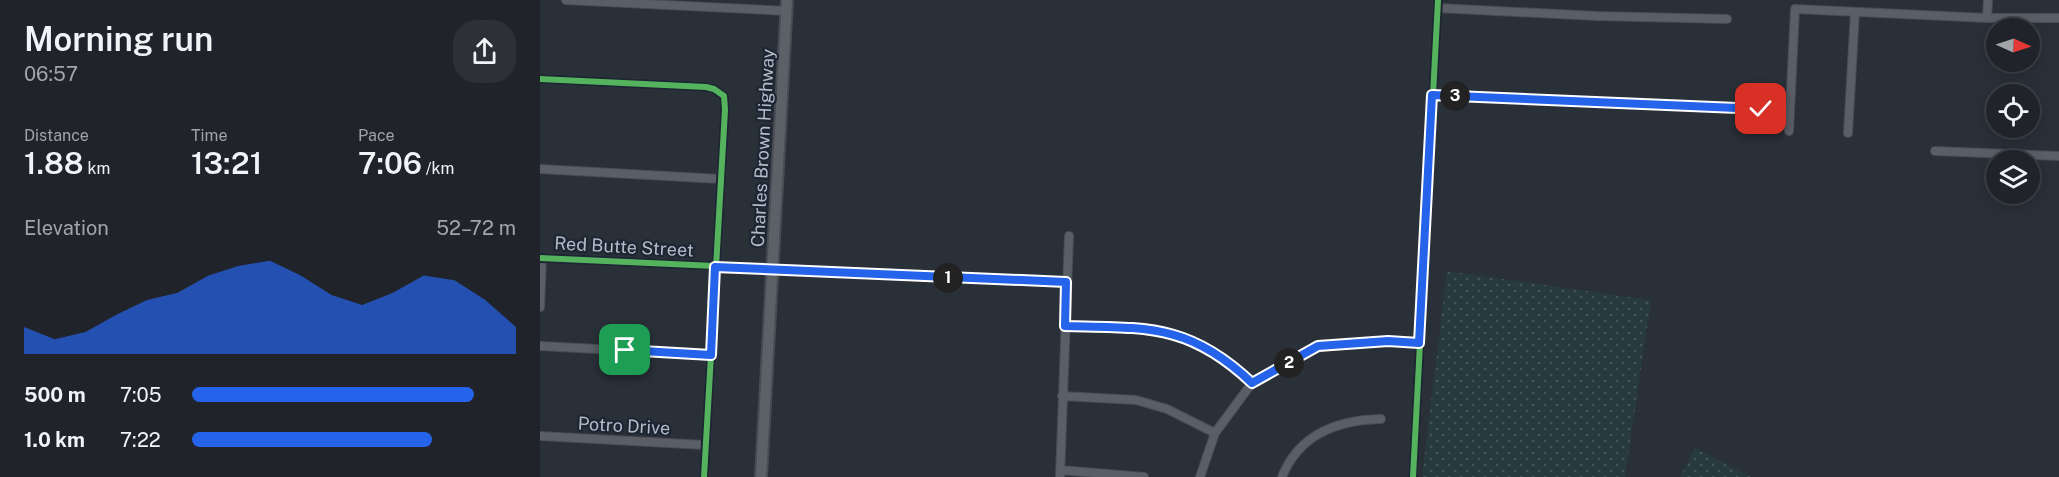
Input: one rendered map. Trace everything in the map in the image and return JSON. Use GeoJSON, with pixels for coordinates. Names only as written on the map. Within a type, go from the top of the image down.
{"type":"FeatureCollection","features":[{"type":"Feature","properties":{"kind":"main road","name":"Charles Brown Highway"},"geometry":{"type":"LineString","coordinates":[[761,477],[787,5]]}},
{"type":"Feature","properties":{"kind":"street"},"geometry":{"type":"LineString","coordinates":[[566,0],[787,5]]}},
{"type":"Feature","properties":{"kind":"street"},"geometry":{"type":"LineString","coordinates":[[1789,131],[1795,9],[1987,18],[1988,0]]}},
{"type":"Feature","properties":{"kind":"street"},"geometry":{"type":"LineString","coordinates":[[1413,477],[1438,4],[1597,16],[1727,19]]}},
{"type":"Feature","properties":{"kind":"street"},"geometry":{"type":"LineString","coordinates":[[1848,133],[1855,12]]}},
{"type":"Feature","properties":{"kind":"street"},"geometry":{"type":"LineString","coordinates":[[2040,18],[2059,18]]}},
{"type":"Feature","properties":{"kind":"street"},"geometry":{"type":"LineString","coordinates":[[540,79],[706,87],[721,93],[725,110],[704,477]]}},
{"type":"Feature","properties":{"kind":"street"},"geometry":{"type":"LineString","coordinates":[[1432,95],[1761,109]]}},
{"type":"Feature","properties":{"kind":"street"},"geometry":{"type":"LineString","coordinates":[[1935,151],[2059,156]]}},
{"type":"Feature","properties":{"kind":"street"},"geometry":{"type":"LineString","coordinates":[[540,169],[720,179]]}},
{"type":"Feature","properties":{"kind":"street"},"geometry":{"type":"LineString","coordinates":[[1069,236],[1060,473],[1144,477]]}},
{"type":"Feature","properties":{"kind":"street"},"geometry":{"type":"LineString","coordinates":[[540,307],[541,258]]}},
{"type":"Feature","properties":{"kind":"street","name":"Red Butte Street"},"geometry":{"type":"LineString","coordinates":[[541,258],[1066,282]]}},
{"type":"Feature","properties":{"kind":"street"},"geometry":{"type":"LineString","coordinates":[[1065,326],[1154,329],[1185,338],[1215,353],[1252,383]]}},
{"type":"Feature","properties":{"kind":"street"},"geometry":{"type":"LineString","coordinates":[[1200,477],[1215,433],[1252,383],[1318,346],[1388,341],[1419,343]]}},
{"type":"Feature","properties":{"kind":"street"},"geometry":{"type":"LineString","coordinates":[[540,346],[711,355]]}},
{"type":"Feature","properties":{"kind":"street"},"geometry":{"type":"LineString","coordinates":[[1062,396],[1136,400],[1167,409],[1215,433]]}},
{"type":"Feature","properties":{"kind":"street"},"geometry":{"type":"LineString","coordinates":[[1282,477],[1298,448],[1317,433],[1342,423],[1381,418]]}},
{"type":"Feature","properties":{"kind":"street","name":"Potro Drive"},"geometry":{"type":"LineString","coordinates":[[540,436],[705,445]]}},
{"type":"Feature","properties":{"kind":"green space"},"geometry":{"type":"Polygon","coordinates":[[[1447,271],[1651,300],[1625,477],[1422,477],[1447,271]]]}},
{"type":"Feature","properties":{"kind":"green space"},"geometry":{"type":"Polygon","coordinates":[[[1695,448],[1751,477],[1680,477],[1695,448]]]}},
{"type":"Feature","properties":{"kind":"cycle path"},"geometry":{"type":"LineString","coordinates":[[1413,477],[1438,0]]}},
{"type":"Feature","properties":{"kind":"cycle path"},"geometry":{"type":"LineString","coordinates":[[540,79],[706,87],[724,96],[704,477]]}},
{"type":"Feature","properties":{"kind":"cycle path"},"geometry":{"type":"LineString","coordinates":[[540,258],[1066,282]]}},
{"type":"Feature","properties":{"kind":"route"},"geometry":{"type":"LineString","coordinates":[[625,350],[711,355],[715,267],[1066,282],[1065,326],[1154,329],[1185,338],[1215,353],[1252,383],[1318,346],[1388,341],[1419,343],[1432,95],[1761,109]]}}]}
